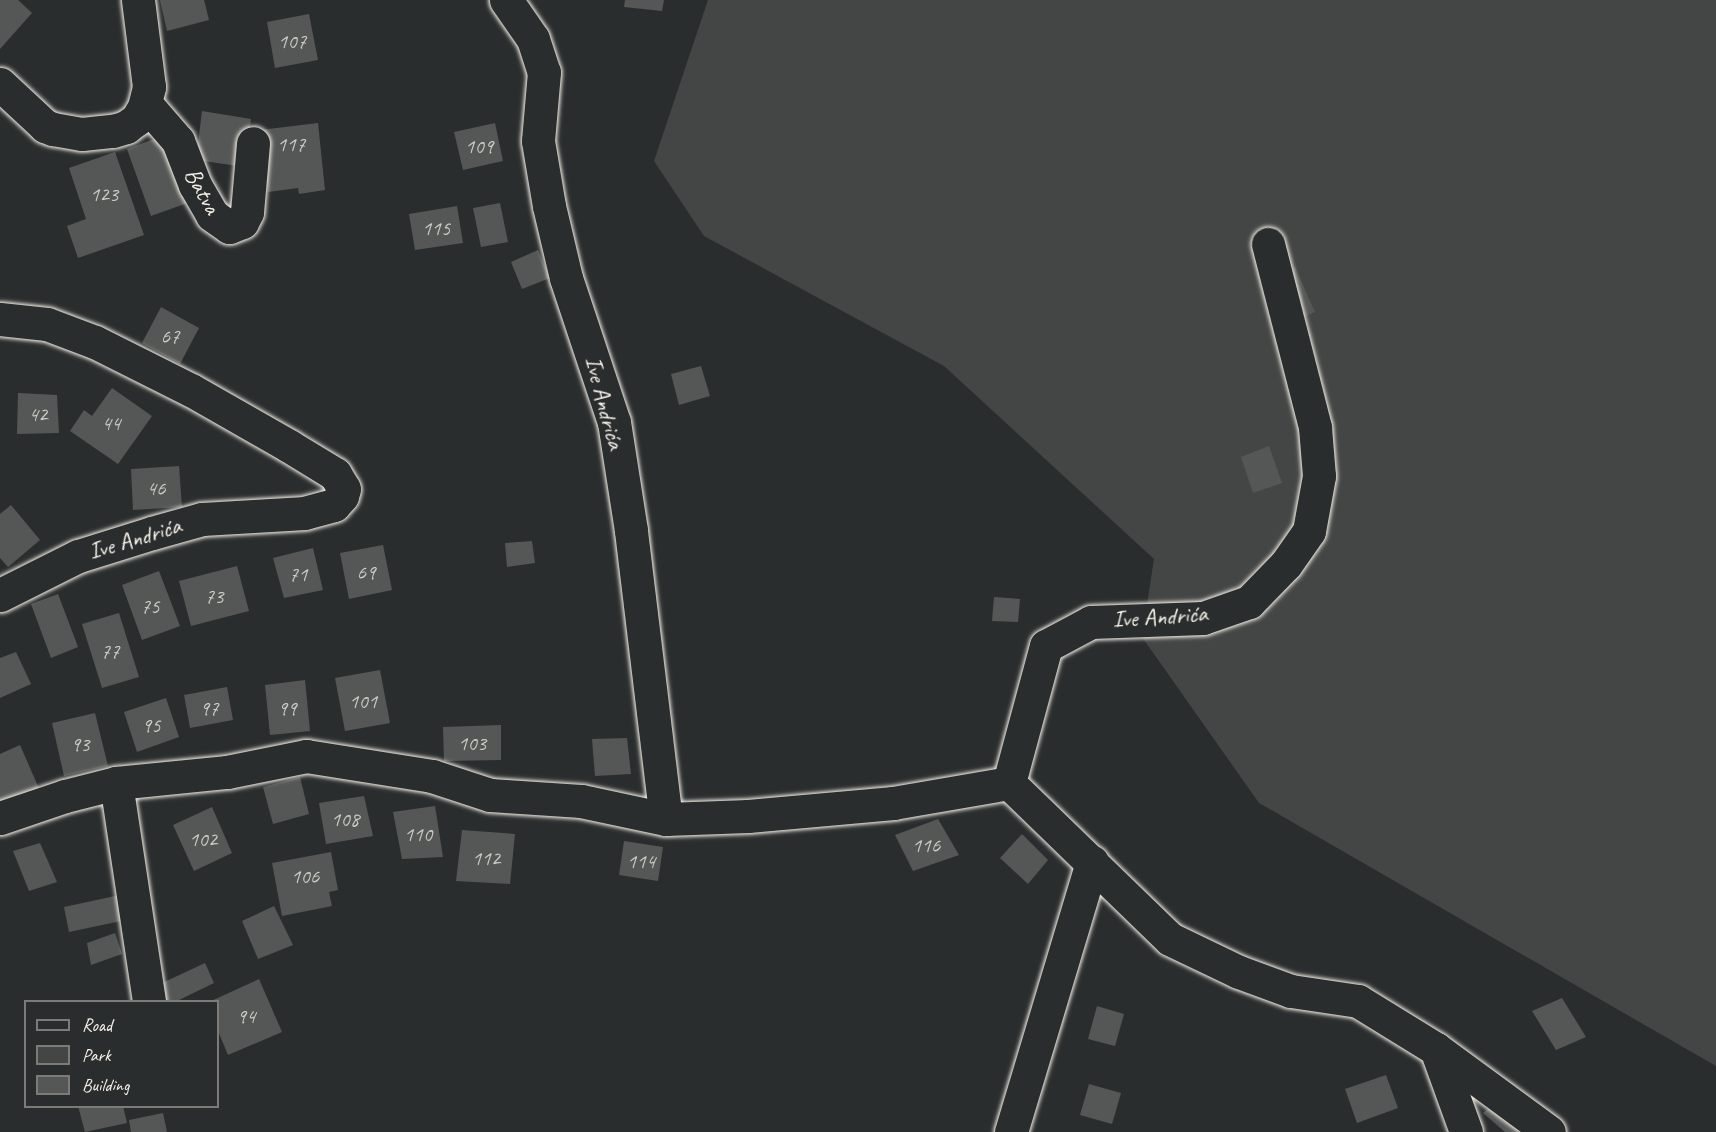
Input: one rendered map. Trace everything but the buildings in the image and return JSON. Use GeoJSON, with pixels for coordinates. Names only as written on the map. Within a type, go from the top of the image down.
{"type":"FeatureCollection","features":[{"type":"Feature","properties":{"kind":"street"},"geometry":{"type":"LineString","coordinates":[[0,84],[45,126],[69,133],[100,133],[126,126],[137,119],[146,104],[149,87],[138,0]]}},
{"type":"Feature","properties":{"kind":"street","name":"Ive Andrića"},"geometry":{"type":"LineString","coordinates":[[506,0],[532,39],[544,72],[538,141],[549,206],[566,278],[614,422],[631,531],[666,819]]}},
{"type":"Feature","properties":{"kind":"street","name":"Batva"},"geometry":{"type":"LineString","coordinates":[[146,104],[178,141],[195,185],[212,215],[229,227],[242,222],[248,212],[253,143]]}},
{"type":"Feature","properties":{"kind":"street","name":"Ive Andrića"},"geometry":{"type":"LineString","coordinates":[[1009,783],[1046,646],[1091,622],[1203,618],[1249,602],[1286,564],[1309,531],[1319,476],[1315,427],[1268,244]]}},
{"type":"Feature","properties":{"kind":"street","name":"Ive Andrića"},"geometry":{"type":"LineString","coordinates":[[0,319],[47,324],[95,342],[191,390],[289,446],[335,474],[344,489],[342,496],[334,505],[305,513],[202,519],[78,556],[0,595]]}},
{"type":"Feature","properties":{"kind":"street"},"geometry":{"type":"LineString","coordinates":[[0,818],[65,796],[116,783],[227,772],[306,756],[432,776],[490,795],[581,801],[666,819],[748,816],[893,803],[1009,783],[1170,939],[1239,972],[1291,991],[1358,1001],[1436,1049],[1549,1132]]}},
{"type":"Feature","properties":{"kind":"street"},"geometry":{"type":"LineString","coordinates":[[116,783],[149,1000]]}},
{"type":"Feature","properties":{"kind":"street"},"geometry":{"type":"LineString","coordinates":[[1011,1132],[1092,862]]}},
{"type":"Feature","properties":{"kind":"street"},"geometry":{"type":"LineString","coordinates":[[1436,1049],[1466,1132]]}},
{"type":"Feature","properties":{"kind":"green space"},"geometry":{"type":"Polygon","coordinates":[[[708,0],[1716,0],[1716,1066],[1259,803],[1142,637],[1154,559],[944,366],[704,236],[654,161],[708,0]]]}}]}
